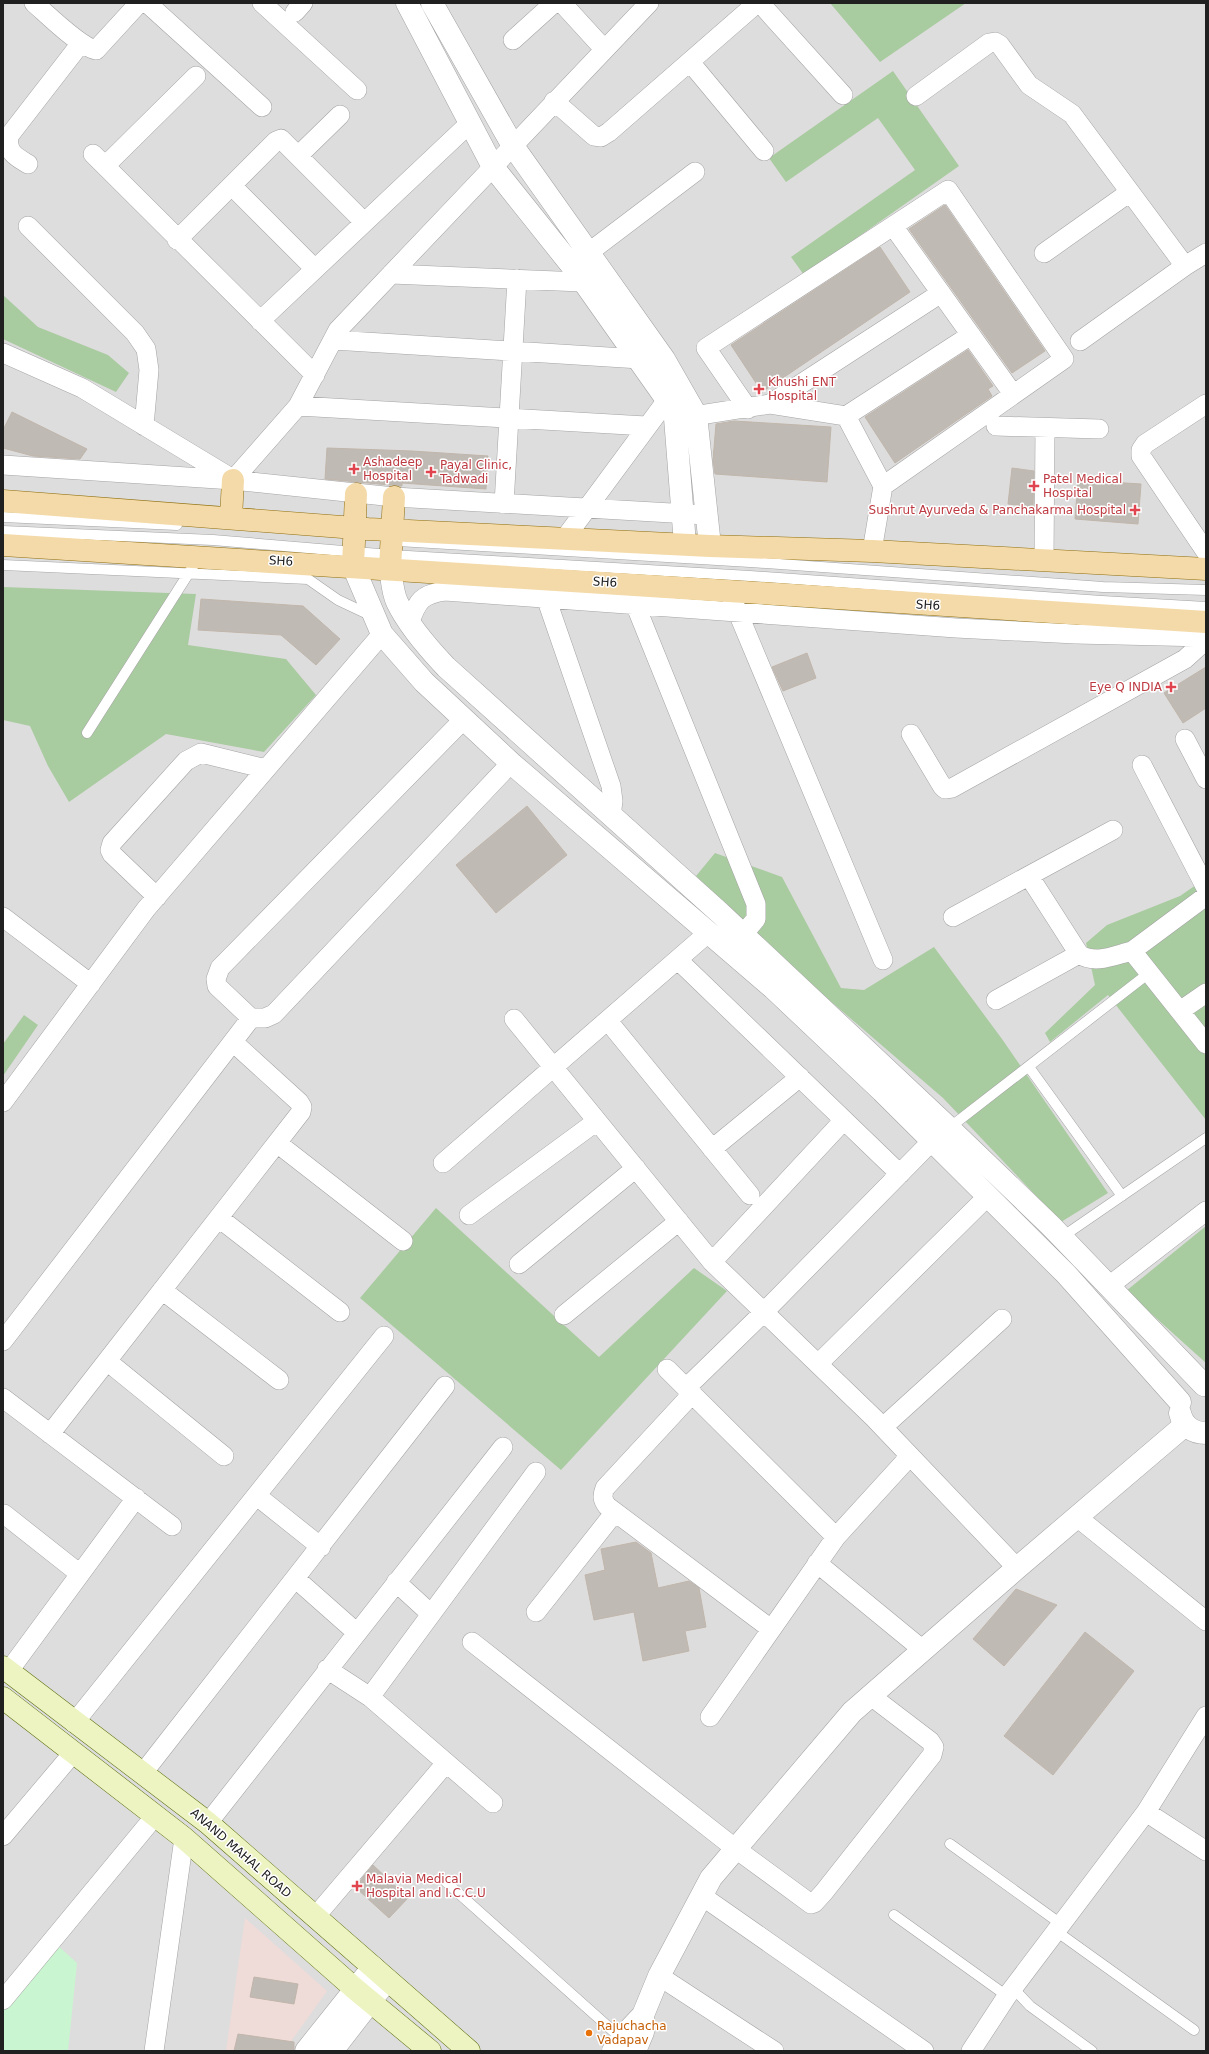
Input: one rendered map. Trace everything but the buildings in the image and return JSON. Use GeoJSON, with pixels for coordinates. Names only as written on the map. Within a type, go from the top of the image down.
{"type":"FeatureCollection","features":[{"type":"Feature","properties":{"kind":"main road"},"geometry":{"type":"LineString","coordinates":[[231,518],[233,480]]}},
{"type":"Feature","properties":{"kind":"main road"},"geometry":{"type":"LineString","coordinates":[[351,543],[356,494]]}},
{"type":"Feature","properties":{"kind":"main road"},"geometry":{"type":"LineString","coordinates":[[390,547],[394,497]]}},
{"type":"Feature","properties":{"kind":"main road"},"geometry":{"type":"LineString","coordinates":[[3,501],[231,518],[351,543],[390,547],[565,538],[710,546],[872,551],[1206,569]]}},
{"type":"Feature","properties":{"kind":"main road","name":"SH6"},"geometry":{"type":"LineString","coordinates":[[3,545],[199,557],[351,543],[390,547],[538,578],[733,602],[1206,622]]}},
{"type":"Feature","properties":{"kind":"main road","name":"ANAND MAHAL ROAD"},"geometry":{"type":"LineString","coordinates":[[6,1670],[208,1823],[469,2051]]}},
{"type":"Feature","properties":{"kind":"main road"},"geometry":{"type":"LineString","coordinates":[[3,1698],[184,1838],[362,1994],[430,2051]]}},
{"type":"Feature","properties":{"kind":"street"},"geometry":{"type":"LineString","coordinates":[[34,3],[81,43],[90,49],[96,50],[140,3]]}},
{"type":"Feature","properties":{"kind":"street"},"geometry":{"type":"LineString","coordinates":[[147,3],[262,107]]}},
{"type":"Feature","properties":{"kind":"street"},"geometry":{"type":"LineString","coordinates":[[262,3],[356,90]]}},
{"type":"Feature","properties":{"kind":"street"},"geometry":{"type":"LineString","coordinates":[[407,3],[494,167],[576,271],[582,282],[680,411],[682,512],[685,544]]}},
{"type":"Feature","properties":{"kind":"street"},"geometry":{"type":"LineString","coordinates":[[432,3],[513,146],[664,359],[680,411],[706,514],[710,546]]}},
{"type":"Feature","properties":{"kind":"street"},"geometry":{"type":"LineString","coordinates":[[514,40],[554,3]]}},
{"type":"Feature","properties":{"kind":"street"},"geometry":{"type":"LineString","coordinates":[[562,3],[604,49]]}},
{"type":"Feature","properties":{"kind":"street"},"geometry":{"type":"LineString","coordinates":[[233,480],[298,406],[338,330],[494,167],[554,101],[649,3]]}},
{"type":"Feature","properties":{"kind":"street"},"geometry":{"type":"LineString","coordinates":[[554,101],[594,136],[601,137],[609,132],[759,3],[843,95]]}},
{"type":"Feature","properties":{"kind":"street"},"geometry":{"type":"LineString","coordinates":[[916,96],[989,43],[994,42],[1000,45],[1029,86],[1072,114],[1185,266]]}},
{"type":"Feature","properties":{"kind":"street"},"geometry":{"type":"LineString","coordinates":[[28,164],[11,151],[8,146],[9,136],[81,43]]}},
{"type":"Feature","properties":{"kind":"street"},"geometry":{"type":"LineString","coordinates":[[690,62],[764,151]]}},
{"type":"Feature","properties":{"kind":"street"},"geometry":{"type":"LineString","coordinates":[[196,76],[99,160],[177,240],[314,375]]}},
{"type":"Feature","properties":{"kind":"street"},"geometry":{"type":"LineString","coordinates":[[298,156],[340,115]]}},
{"type":"Feature","properties":{"kind":"street"},"geometry":{"type":"LineString","coordinates":[[260,321],[470,123]]}},
{"type":"Feature","properties":{"kind":"street"},"geometry":{"type":"LineString","coordinates":[[177,240],[281,139],[364,222]]}},
{"type":"Feature","properties":{"kind":"street"},"geometry":{"type":"LineString","coordinates":[[588,253],[695,172]]}},
{"type":"Feature","properties":{"kind":"street"},"geometry":{"type":"LineString","coordinates":[[232,186],[315,269]]}},
{"type":"Feature","properties":{"kind":"street"},"geometry":{"type":"LineString","coordinates":[[748,409],[706,348],[948,190],[1064,359],[883,486]]}},
{"type":"Feature","properties":{"kind":"street"},"geometry":{"type":"LineString","coordinates":[[1044,253],[1130,192]]}},
{"type":"Feature","properties":{"kind":"street"},"geometry":{"type":"LineString","coordinates":[[28,226],[135,333],[146,349],[149,370],[144,426]]}},
{"type":"Feature","properties":{"kind":"street"},"geometry":{"type":"LineString","coordinates":[[893,226],[1013,394]]}},
{"type":"Feature","properties":{"kind":"street"},"geometry":{"type":"LineString","coordinates":[[1080,340],[1185,266],[1206,253]]}},
{"type":"Feature","properties":{"kind":"street"},"geometry":{"type":"LineString","coordinates":[[391,274],[582,282]]}},
{"type":"Feature","properties":{"kind":"street"},"geometry":{"type":"LineString","coordinates":[[504,504],[517,279]]}},
{"type":"Feature","properties":{"kind":"street"},"geometry":{"type":"LineString","coordinates":[[298,406],[646,426],[680,411],[748,409],[770,404],[941,293]]}},
{"type":"Feature","properties":{"kind":"street"},"geometry":{"type":"LineString","coordinates":[[770,404],[846,416],[971,335]]}},
{"type":"Feature","properties":{"kind":"street"},"geometry":{"type":"LineString","coordinates":[[333,340],[640,359]]}},
{"type":"Feature","properties":{"kind":"street"},"geometry":{"type":"LineString","coordinates":[[3,353],[82,388],[233,480]]}},
{"type":"Feature","properties":{"kind":"street"},"geometry":{"type":"LineString","coordinates":[[1206,404],[1145,444],[1141,450],[1141,456],[1206,552]]}},
{"type":"Feature","properties":{"kind":"street"},"geometry":{"type":"LineString","coordinates":[[846,416],[883,486],[872,551]]}},
{"type":"Feature","properties":{"kind":"street"},"geometry":{"type":"LineString","coordinates":[[565,538],[646,426]]}},
{"type":"Feature","properties":{"kind":"street"},"geometry":{"type":"LineString","coordinates":[[996,426],[1099,429]]}},
{"type":"Feature","properties":{"kind":"street"},"geometry":{"type":"LineString","coordinates":[[1044,561],[1045,428]]}},
{"type":"Feature","properties":{"kind":"street"},"geometry":{"type":"LineString","coordinates":[[3,465],[233,480],[394,497],[586,509],[706,514]]}},
{"type":"Feature","properties":{"kind":"street"},"geometry":{"type":"LineString","coordinates":[[351,543],[379,626],[424,682],[511,764],[729,951],[818,1031],[1066,1274],[1180,1402]]}},
{"type":"Feature","properties":{"kind":"street"},"geometry":{"type":"LineString","coordinates":[[390,547],[397,602],[430,650],[462,683],[744,935],[949,1128],[1062,1237],[1205,1385],[1190,1389],[1180,1402],[1179,1410],[1200,1432],[1077,1517],[852,1712],[711,1878],[659,1976],[643,2015],[624,2047]]}},
{"type":"Feature","properties":{"kind":"street"},"geometry":{"type":"LineString","coordinates":[[538,578],[612,786],[613,802],[611,816]]}},
{"type":"Feature","properties":{"kind":"street"},"geometry":{"type":"LineString","coordinates":[[410,622],[418,603],[425,596],[435,592],[453,592],[635,604],[733,602],[956,628],[1076,634],[1206,637]]}},
{"type":"Feature","properties":{"kind":"street"},"geometry":{"type":"LineString","coordinates":[[733,602],[883,960]]}},
{"type":"Feature","properties":{"kind":"street"},"geometry":{"type":"LineString","coordinates":[[635,604],[756,904],[756,919],[729,951]]}},
{"type":"Feature","properties":{"kind":"street"},"geometry":{"type":"LineString","coordinates":[[3,1102],[157,897],[266,769],[379,626]]}},
{"type":"Feature","properties":{"kind":"street"},"geometry":{"type":"LineString","coordinates":[[911,734],[942,786],[945,789],[952,788],[1185,659],[1206,640]]}},
{"type":"Feature","properties":{"kind":"street"},"geometry":{"type":"LineString","coordinates":[[464,719],[220,968],[216,979],[217,986],[251,1018],[264,1018],[274,1014],[511,764]]}},
{"type":"Feature","properties":{"kind":"street"},"geometry":{"type":"LineString","coordinates":[[1185,739],[1206,779]]}},
{"type":"Feature","properties":{"kind":"street"},"geometry":{"type":"LineString","coordinates":[[157,897],[112,854],[110,850],[112,843],[186,761],[201,753],[266,769]]}},
{"type":"Feature","properties":{"kind":"street"},"geometry":{"type":"LineString","coordinates":[[1142,765],[1206,888]]}},
{"type":"Feature","properties":{"kind":"street"},"geometry":{"type":"LineString","coordinates":[[953,917],[1113,830]]}},
{"type":"Feature","properties":{"kind":"street"},"geometry":{"type":"LineString","coordinates":[[1029,876],[1079,954],[1084,957],[1098,959],[1132,951],[1206,896]]}},
{"type":"Feature","properties":{"kind":"street"},"geometry":{"type":"LineString","coordinates":[[3,917],[91,984]]}},
{"type":"Feature","properties":{"kind":"street"},"geometry":{"type":"LineString","coordinates":[[443,1163],[708,933]]}},
{"type":"Feature","properties":{"kind":"street"},"geometry":{"type":"LineString","coordinates":[[1132,951],[1206,1044]]}},
{"type":"Feature","properties":{"kind":"street"},"geometry":{"type":"LineString","coordinates":[[996,1000],[1079,954]]}},
{"type":"Feature","properties":{"kind":"street"},"geometry":{"type":"LineString","coordinates":[[678,960],[900,1174]]}},
{"type":"Feature","properties":{"kind":"street"},"geometry":{"type":"LineString","coordinates":[[1180,1011],[1206,993]]}},
{"type":"Feature","properties":{"kind":"street"},"geometry":{"type":"LineString","coordinates":[[3,1340],[251,1018]]}},
{"type":"Feature","properties":{"kind":"street"},"geometry":{"type":"LineString","coordinates":[[514,1019],[712,1262],[883,1427],[1017,1568]]}},
{"type":"Feature","properties":{"kind":"street"},"geometry":{"type":"LineString","coordinates":[[608,1021],[750,1195]]}},
{"type":"Feature","properties":{"kind":"street"},"geometry":{"type":"LineString","coordinates":[[50,1434],[301,1112],[302,1107],[299,1102],[233,1042]]}},
{"type":"Feature","properties":{"kind":"street"},"geometry":{"type":"LineString","coordinates":[[712,1149],[800,1078]]}},
{"type":"Feature","properties":{"kind":"street"},"geometry":{"type":"LineString","coordinates":[[712,1262],[844,1120]]}},
{"type":"Feature","properties":{"kind":"street"},"geometry":{"type":"LineString","coordinates":[[469,1215],[597,1121]]}},
{"type":"Feature","properties":{"kind":"street"},"geometry":{"type":"LineString","coordinates":[[771,1629],[615,1512],[603,1500],[602,1495],[605,1488],[689,1391],[764,1312],[931,1142]]}},
{"type":"Feature","properties":{"kind":"street"},"geometry":{"type":"LineString","coordinates":[[277,1143],[403,1241]]}},
{"type":"Feature","properties":{"kind":"street"},"geometry":{"type":"LineString","coordinates":[[518,1264],[636,1168]]}},
{"type":"Feature","properties":{"kind":"street"},"geometry":{"type":"LineString","coordinates":[[818,1364],[987,1197]]}},
{"type":"Feature","properties":{"kind":"street"},"geometry":{"type":"LineString","coordinates":[[1109,1286],[1206,1210]]}},
{"type":"Feature","properties":{"kind":"street"},"geometry":{"type":"LineString","coordinates":[[218,1218],[340,1312]]}},
{"type":"Feature","properties":{"kind":"street"},"geometry":{"type":"LineString","coordinates":[[564,1315],[679,1221]]}},
{"type":"Feature","properties":{"kind":"street"},"geometry":{"type":"LineString","coordinates":[[162,1290],[279,1380]]}},
{"type":"Feature","properties":{"kind":"street"},"geometry":{"type":"LineString","coordinates":[[883,1427],[1002,1320]]}},
{"type":"Feature","properties":{"kind":"street"},"geometry":{"type":"LineString","coordinates":[[74,1723],[384,1336]]}},
{"type":"Feature","properties":{"kind":"street"},"geometry":{"type":"LineString","coordinates":[[107,1361],[224,1456]]}},
{"type":"Feature","properties":{"kind":"street"},"geometry":{"type":"LineString","coordinates":[[667,1369],[836,1536]]}},
{"type":"Feature","properties":{"kind":"street"},"geometry":{"type":"LineString","coordinates":[[143,1773],[321,1547],[445,1386]]}},
{"type":"Feature","properties":{"kind":"street"},"geometry":{"type":"LineString","coordinates":[[3,1398],[172,1526]]}},
{"type":"Feature","properties":{"kind":"street"},"geometry":{"type":"LineString","coordinates":[[208,1823],[356,1632],[503,1447]]}},
{"type":"Feature","properties":{"kind":"street"},"geometry":{"type":"LineString","coordinates":[[710,1717],[836,1536],[910,1456]]}},
{"type":"Feature","properties":{"kind":"street"},"geometry":{"type":"LineString","coordinates":[[370,1697],[536,1472]]}},
{"type":"Feature","properties":{"kind":"street"},"geometry":{"type":"LineString","coordinates":[[257,1496],[321,1547]]}},
{"type":"Feature","properties":{"kind":"street"},"geometry":{"type":"LineString","coordinates":[[6,1670],[136,1498]]}},
{"type":"Feature","properties":{"kind":"street"},"geometry":{"type":"LineString","coordinates":[[536,1612],[615,1512]]}},
{"type":"Feature","properties":{"kind":"street"},"geometry":{"type":"LineString","coordinates":[[4,1514],[80,1574]]}},
{"type":"Feature","properties":{"kind":"street"},"geometry":{"type":"LineString","coordinates":[[1077,1517],[1206,1621]]}},
{"type":"Feature","properties":{"kind":"street"},"geometry":{"type":"LineString","coordinates":[[817,1563],[923,1650]]}},
{"type":"Feature","properties":{"kind":"street"},"geometry":{"type":"LineString","coordinates":[[296,1579],[356,1632]]}},
{"type":"Feature","properties":{"kind":"street"},"geometry":{"type":"LineString","coordinates":[[396,1582],[431,1614]]}},
{"type":"Feature","properties":{"kind":"street"},"geometry":{"type":"LineString","coordinates":[[472,1642],[736,1849],[810,1903],[814,1903],[932,1755],[934,1747],[930,1741],[871,1696]]}},
{"type":"Feature","properties":{"kind":"street"},"geometry":{"type":"LineString","coordinates":[[327,1669],[370,1697],[493,1803]]}},
{"type":"Feature","properties":{"kind":"street"},"geometry":{"type":"LineString","coordinates":[[970,2051],[1010,1992],[1146,1812],[1206,1716]]}},
{"type":"Feature","properties":{"kind":"street"},"geometry":{"type":"LineString","coordinates":[[3,1836],[73,1752]]}},
{"type":"Feature","properties":{"kind":"street"},"geometry":{"type":"LineString","coordinates":[[315,1917],[446,1763]]}},
{"type":"Feature","properties":{"kind":"street"},"geometry":{"type":"LineString","coordinates":[[1146,1812],[1204,1845]]}},
{"type":"Feature","properties":{"kind":"street"},"geometry":{"type":"LineString","coordinates":[[3,2000],[155,1816]]}},
{"type":"Feature","properties":{"kind":"street"},"geometry":{"type":"LineString","coordinates":[[154,2051],[184,1838]]}},
{"type":"Feature","properties":{"kind":"street"},"geometry":{"type":"LineString","coordinates":[[702,1896],[924,2051]]}},
{"type":"Feature","properties":{"kind":"street"},"geometry":{"type":"LineString","coordinates":[[306,2051],[362,1994],[380,1973]]}},
{"type":"Feature","properties":{"kind":"street"},"geometry":{"type":"LineString","coordinates":[[659,1976],[774,2051]]}},
{"type":"Feature","properties":{"kind":"street"},"geometry":{"type":"LineString","coordinates":[[332,2051],[362,1994]]}},
{"type":"Feature","properties":{"kind":"lane"},"geometry":{"type":"LineString","coordinates":[[3,517],[214,527],[351,543]]}},
{"type":"Feature","properties":{"kind":"lane"},"geometry":{"type":"LineString","coordinates":[[3,531],[213,540],[351,543]]}},
{"type":"Feature","properties":{"kind":"lane"},"geometry":{"type":"LineString","coordinates":[[390,547],[758,563],[1103,587],[1206,590]]}},
{"type":"Feature","properties":{"kind":"lane"},"geometry":{"type":"LineString","coordinates":[[390,547],[750,576],[1094,601],[1206,607]]}},
{"type":"Feature","properties":{"kind":"lane"},"geometry":{"type":"LineString","coordinates":[[87,733],[199,557]]}},
{"type":"Feature","properties":{"kind":"lane"},"geometry":{"type":"LineString","coordinates":[[3,565],[308,580],[379,626]]}},
{"type":"Feature","properties":{"kind":"lane"},"geometry":{"type":"LineString","coordinates":[[949,1128],[1149,973]]}},
{"type":"Feature","properties":{"kind":"lane"},"geometry":{"type":"LineString","coordinates":[[1029,1067],[1122,1196]]}},
{"type":"Feature","properties":{"kind":"lane"},"geometry":{"type":"LineString","coordinates":[[1062,1237],[1206,1138]]}},
{"type":"Feature","properties":{"kind":"lane"},"geometry":{"type":"LineString","coordinates":[[950,1844],[1058,1928],[1194,2030]]}},
{"type":"Feature","properties":{"kind":"lane"},"geometry":{"type":"LineString","coordinates":[[446,1882],[624,2047]]}},
{"type":"Feature","properties":{"kind":"lane"},"geometry":{"type":"LineString","coordinates":[[894,1915],[1010,1992],[1092,2051]]}},
{"type":"Feature","properties":{"kind":"shaded area"},"geometry":{"type":"Polygon","coordinates":[[[3,3],[1206,3],[1206,2051],[3,2051],[3,3]]]}},
{"type":"Feature","properties":{"kind":"shaded area"},"geometry":{"type":"Polygon","coordinates":[[[245,1918],[327,1991],[284,2051],[226,2051],[245,1918]]]}},
{"type":"Feature","properties":{"kind":"green space"},"geometry":{"type":"Polygon","coordinates":[[[830,3],[966,3],[880,62],[830,3]]]}},
{"type":"Feature","properties":{"kind":"green space"},"geometry":{"type":"Polygon","coordinates":[[[893,71],[959,166],[804,275],[791,257],[915,170],[878,118],[786,182],[769,158],[893,71]]]}},
{"type":"Feature","properties":{"kind":"green space"},"geometry":{"type":"Polygon","coordinates":[[[3,295],[38,327],[108,355],[129,373],[116,392],[3,339],[3,295]]]}},
{"type":"Feature","properties":{"kind":"green space"},"geometry":{"type":"Polygon","coordinates":[[[3,587],[196,594],[188,645],[286,659],[316,695],[264,752],[166,734],[69,802],[48,766],[30,726],[3,720],[3,587]]]}},
{"type":"Feature","properties":{"kind":"green space"},"geometry":{"type":"Polygon","coordinates":[[[715,853],[782,877],[841,988],[864,990],[934,947],[1002,1039],[1108,1193],[1061,1222],[943,1098],[792,968],[696,876],[715,853]]]}},
{"type":"Feature","properties":{"kind":"green space"},"geometry":{"type":"Polygon","coordinates":[[[1206,878],[1206,1120],[1108,995],[1050,1042],[1045,1033],[1095,985],[1086,943],[1107,925],[1180,896],[1206,878]]]}},
{"type":"Feature","properties":{"kind":"green space"},"geometry":{"type":"Polygon","coordinates":[[[24,1015],[38,1025],[3,1076],[3,1044],[24,1015]]]}},
{"type":"Feature","properties":{"kind":"green space"},"geometry":{"type":"Polygon","coordinates":[[[436,1208],[599,1357],[694,1268],[727,1291],[561,1470],[360,1298],[436,1208]]]}},
{"type":"Feature","properties":{"kind":"green space"},"geometry":{"type":"Polygon","coordinates":[[[1206,1226],[1206,1363],[1126,1291],[1206,1226]]]}},
{"type":"Feature","properties":{"kind":"green space"},"geometry":{"type":"Polygon","coordinates":[[[54,1942],[77,1963],[68,2051],[3,2051],[3,2004],[54,1942]]]}},
{"type":"Feature","properties":{"kind":"place","name":"Khushi ENT Hospital"},"geometry":{"type":"Point","coordinates":[759,389]}},
{"type":"Feature","properties":{"kind":"place","name":"Ashadeep Hospital"},"geometry":{"type":"Point","coordinates":[354,469]}},
{"type":"Feature","properties":{"kind":"place","name":"Payal Clinic, Tadwadi"},"geometry":{"type":"Point","coordinates":[431,472]}},
{"type":"Feature","properties":{"kind":"place","name":"Patel Medical Hospital"},"geometry":{"type":"Point","coordinates":[1034,486]}},
{"type":"Feature","properties":{"kind":"place","name":"Sushrut Ayurveda & Panchakarma Hospital"},"geometry":{"type":"Point","coordinates":[1135,510]}},
{"type":"Feature","properties":{"kind":"place","name":"Eye Q INDIA"},"geometry":{"type":"Point","coordinates":[1171,687]}},
{"type":"Feature","properties":{"kind":"place","name":"Malavia Medical Hospital and I.C.C.U"},"geometry":{"type":"Point","coordinates":[357,1886]}},
{"type":"Feature","properties":{"kind":"place","name":"Rajuchacha Vadapav"},"geometry":{"type":"Point","coordinates":[589,2033]}}]}
